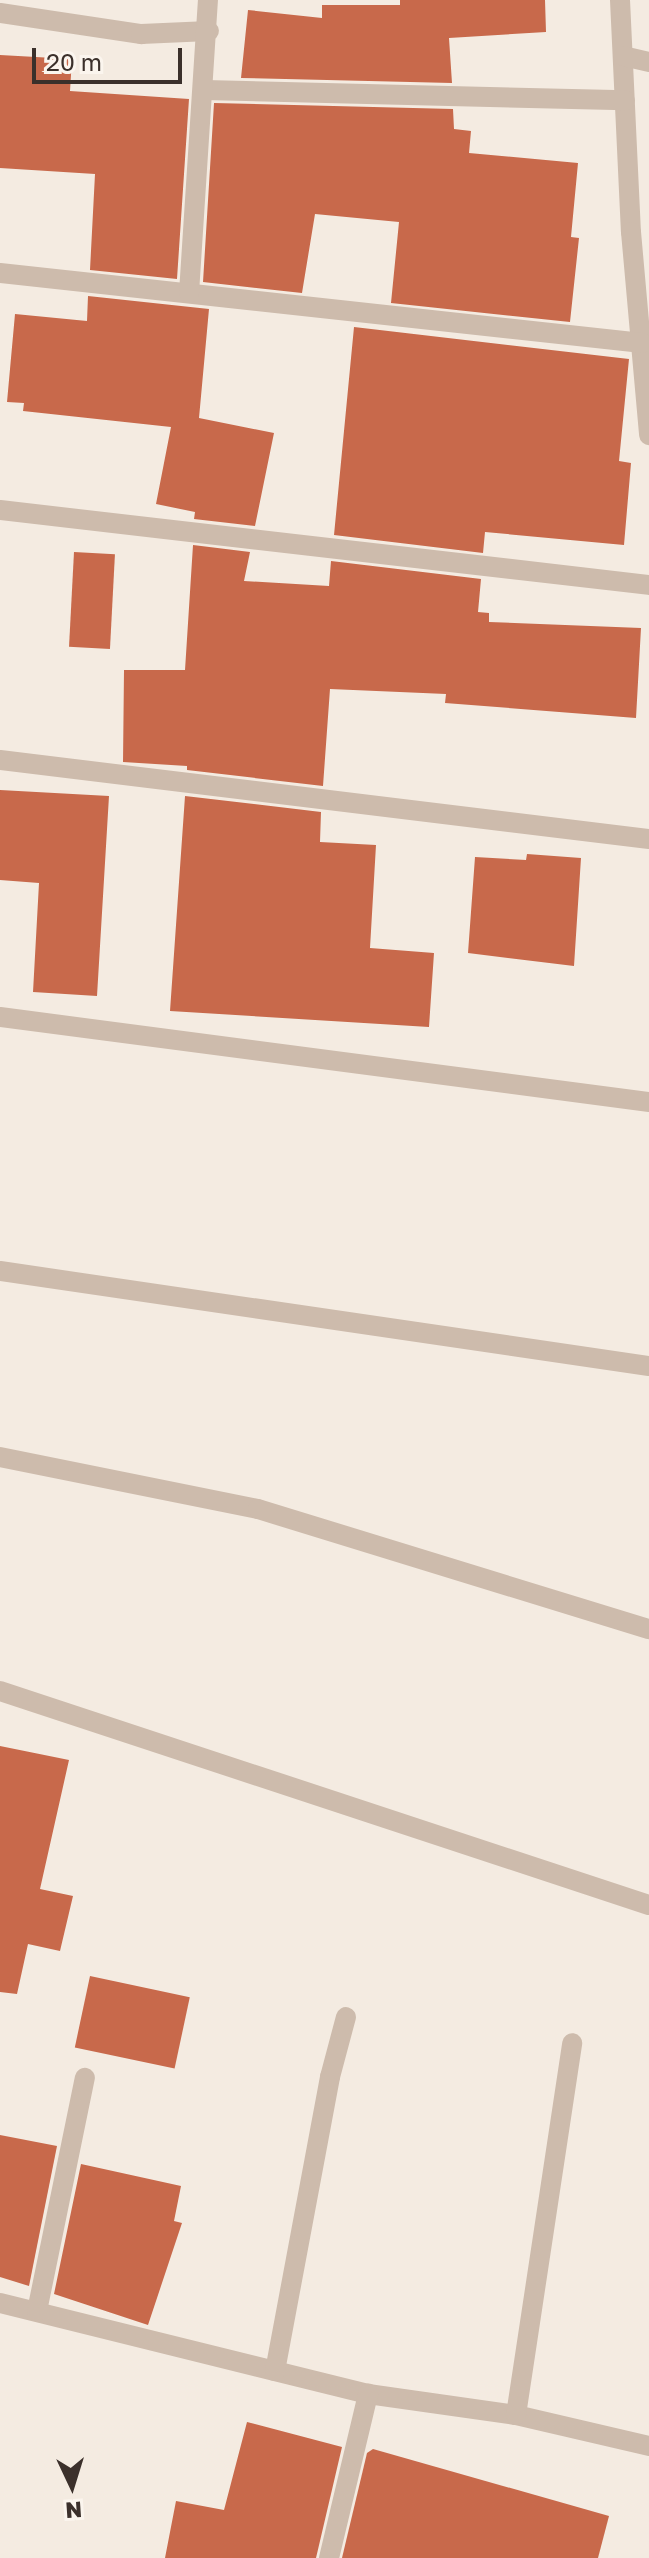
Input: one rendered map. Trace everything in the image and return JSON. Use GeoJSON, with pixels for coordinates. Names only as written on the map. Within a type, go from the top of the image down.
{"type":"FeatureCollection","features":[{"type":"Feature","properties":{"kind":"street"},"geometry":{"type":"LineString","coordinates":[[189,293],[209,31],[208,0]]}},
{"type":"Feature","properties":{"kind":"street"},"geometry":{"type":"LineString","coordinates":[[620,0],[625,100],[640,234],[642,343],[649,435]]}},
{"type":"Feature","properties":{"kind":"street"},"geometry":{"type":"LineString","coordinates":[[0,13],[141,34],[209,31]]}},
{"type":"Feature","properties":{"kind":"street"},"geometry":{"type":"LineString","coordinates":[[623,56],[649,62]]}},
{"type":"Feature","properties":{"kind":"street"},"geometry":{"type":"LineString","coordinates":[[205,90],[625,100]]}},
{"type":"Feature","properties":{"kind":"street"},"geometry":{"type":"LineString","coordinates":[[0,273],[642,343]]}},
{"type":"Feature","properties":{"kind":"street"},"geometry":{"type":"LineString","coordinates":[[0,510],[649,585]]}},
{"type":"Feature","properties":{"kind":"street"},"geometry":{"type":"LineString","coordinates":[[0,760],[649,839]]}},
{"type":"Feature","properties":{"kind":"street"},"geometry":{"type":"LineString","coordinates":[[0,1017],[649,1102]]}},
{"type":"Feature","properties":{"kind":"street"},"geometry":{"type":"LineString","coordinates":[[0,1271],[649,1366]]}},
{"type":"Feature","properties":{"kind":"street"},"geometry":{"type":"LineString","coordinates":[[0,1457],[258,1509],[649,1629]]}},
{"type":"Feature","properties":{"kind":"street"},"geometry":{"type":"LineString","coordinates":[[0,1691],[649,1905]]}},
{"type":"Feature","properties":{"kind":"street"},"geometry":{"type":"LineString","coordinates":[[275,2371],[346,2017]]}},
{"type":"Feature","properties":{"kind":"street"},"geometry":{"type":"LineString","coordinates":[[516,2415],[572,2043]]}},
{"type":"Feature","properties":{"kind":"street"},"geometry":{"type":"LineString","coordinates":[[37,2311],[85,2078]]}},
{"type":"Feature","properties":{"kind":"street"},"geometry":{"type":"LineString","coordinates":[[0,2303],[368,2394],[516,2415],[649,2446]]}},
{"type":"Feature","properties":{"kind":"street"},"geometry":{"type":"LineString","coordinates":[[329,2558],[368,2394]]}},
{"type":"Feature","properties":{"kind":"building"},"geometry":{"type":"Polygon","coordinates":[[[400,0],[545,0],[546,32],[449,38],[452,83],[241,78],[248,10],[322,18],[322,5],[400,5],[400,0]]]}},
{"type":"Feature","properties":{"kind":"building"},"geometry":{"type":"Polygon","coordinates":[[[0,55],[72,59],[70,91],[189,99],[177,279],[90,270],[95,174],[0,168],[0,55]]]}},
{"type":"Feature","properties":{"kind":"building"},"geometry":{"type":"Polygon","coordinates":[[[214,103],[453,109],[454,129],[471,131],[469,153],[578,163],[571,237],[579,238],[570,322],[391,303],[399,222],[315,214],[302,293],[203,282],[214,103]]]}},
{"type":"Feature","properties":{"kind":"building"},"geometry":{"type":"Polygon","coordinates":[[[88,296],[209,309],[199,418],[274,433],[255,526],[194,519],[195,512],[156,504],[171,427],[23,411],[24,403],[7,402],[15,314],[87,321],[88,296]]]}},
{"type":"Feature","properties":{"kind":"building"},"geometry":{"type":"Polygon","coordinates":[[[354,327],[629,359],[619,461],[631,463],[624,545],[485,532],[483,553],[334,535],[354,327]]]}},
{"type":"Feature","properties":{"kind":"building"},"geometry":{"type":"Polygon","coordinates":[[[193,545],[250,552],[244,581],[329,586],[331,561],[481,579],[478,612],[489,613],[489,622],[641,628],[636,718],[445,703],[446,694],[330,689],[323,786],[187,770],[187,766],[123,762],[124,670],[185,670],[193,545]]]}},
{"type":"Feature","properties":{"kind":"building"},"geometry":{"type":"Polygon","coordinates":[[[74,552],[115,554],[110,649],[69,647],[74,552]]]}},
{"type":"Feature","properties":{"kind":"building"},"geometry":{"type":"Polygon","coordinates":[[[0,790],[109,796],[97,996],[33,992],[39,883],[0,880],[0,790]]]}},
{"type":"Feature","properties":{"kind":"building"},"geometry":{"type":"Polygon","coordinates":[[[185,796],[321,812],[320,842],[376,845],[370,948],[434,953],[429,1027],[170,1011],[185,796]]]}},
{"type":"Feature","properties":{"kind":"building"},"geometry":{"type":"Polygon","coordinates":[[[527,854],[581,858],[574,966],[468,953],[475,857],[526,860],[527,854]]]}},
{"type":"Feature","properties":{"kind":"building"},"geometry":{"type":"Polygon","coordinates":[[[0,1746],[69,1760],[40,1889],[73,1896],[60,1951],[28,1944],[17,1994],[0,1992],[0,1746]]]}},
{"type":"Feature","properties":{"kind":"building"},"geometry":{"type":"Polygon","coordinates":[[[90,1976],[190,1997],[175,2069],[75,2047],[90,1976]]]}},
{"type":"Feature","properties":{"kind":"building"},"geometry":{"type":"Polygon","coordinates":[[[0,2135],[57,2146],[29,2286],[0,2277],[0,2135]]]}},
{"type":"Feature","properties":{"kind":"building"},"geometry":{"type":"Polygon","coordinates":[[[81,2164],[181,2186],[174,2221],[182,2223],[148,2325],[54,2294],[81,2164]]]}},
{"type":"Feature","properties":{"kind":"building"},"geometry":{"type":"Polygon","coordinates":[[[247,2422],[342,2447],[316,2558],[165,2558],[176,2501],[224,2510],[247,2422]]]}},
{"type":"Feature","properties":{"kind":"building"},"geometry":{"type":"Polygon","coordinates":[[[373,2449],[609,2516],[598,2558],[342,2558],[367,2453],[373,2449]]]}}]}
